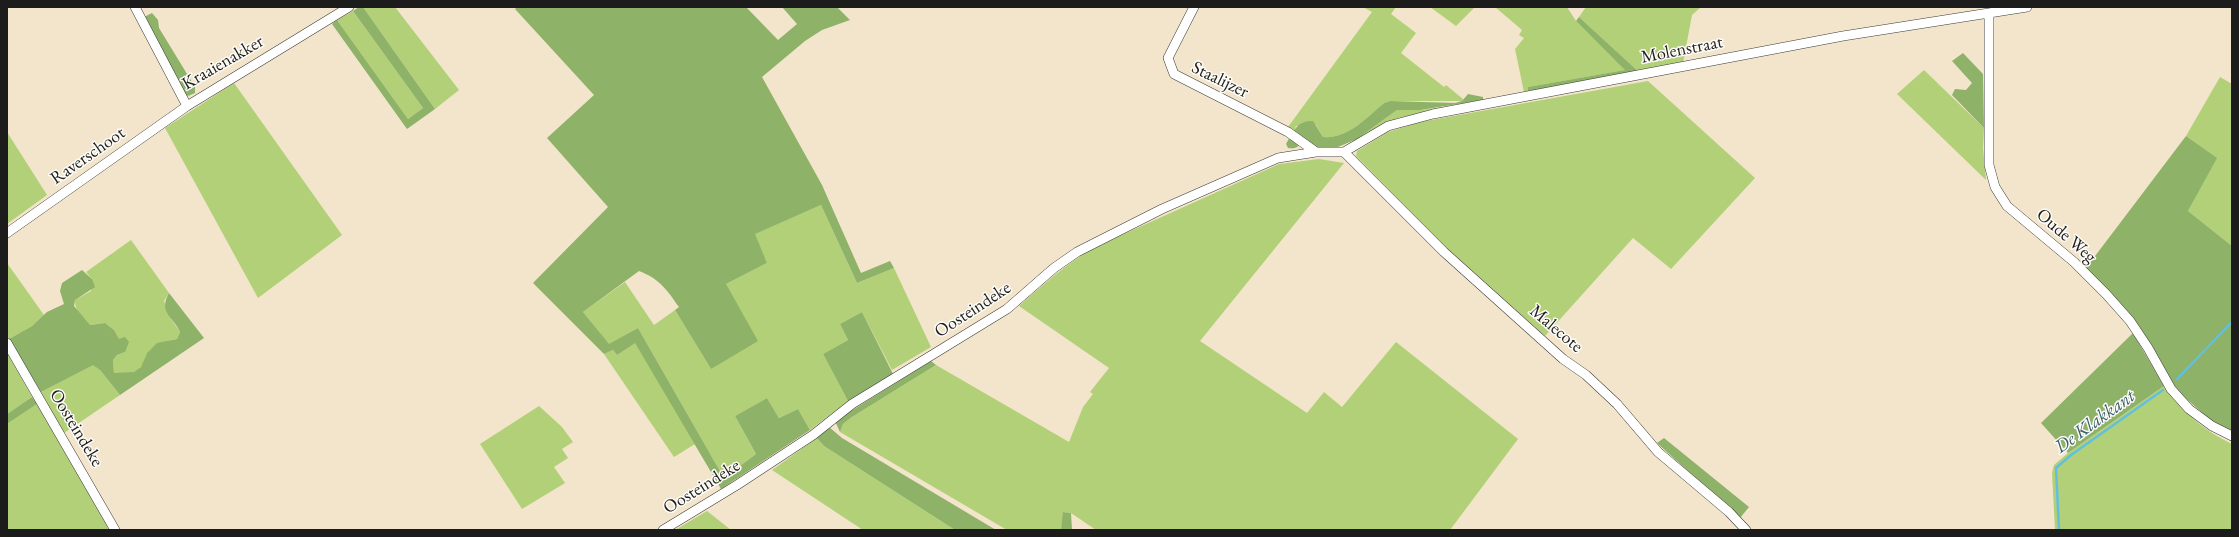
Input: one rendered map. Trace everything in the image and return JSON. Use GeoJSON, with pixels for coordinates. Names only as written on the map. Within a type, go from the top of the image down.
{"type":"FeatureCollection","features":[{"type":"Feature","properties":{"kind":"street","name":"Kraaienakker"},"geometry":{"type":"LineString","coordinates":[[135,7],[187,106],[349,7]]}},
{"type":"Feature","properties":{"kind":"street","name":"Staalijzer"},"geometry":{"type":"LineString","coordinates":[[1194,7],[1168,58],[1174,74],[1288,132],[1316,152]]}},
{"type":"Feature","properties":{"kind":"street","name":"Molenstraat"},"geometry":{"type":"LineString","coordinates":[[1347,149],[1388,126],[1433,114],[1835,37],[2027,7]]}},
{"type":"Feature","properties":{"kind":"street","name":"Oude Weg"},"geometry":{"type":"LineString","coordinates":[[1989,13],[1989,165],[1995,187],[2008,206],[2074,262],[2130,321],[2148,348],[2171,389],[2189,409],[2212,426],[2232,436]]}},
{"type":"Feature","properties":{"kind":"street","name":"Raverschoot"},"geometry":{"type":"LineString","coordinates":[[7,232],[187,106]]}},
{"type":"Feature","properties":{"kind":"street","name":"Oosteindeke"},"geometry":{"type":"LineString","coordinates":[[663,530],[737,486],[813,435],[852,404],[1007,309],[1054,268],[1077,252],[1162,209],[1278,158],[1347,149]]}},
{"type":"Feature","properties":{"kind":"street","name":"Malecote"},"geometry":{"type":"LineString","coordinates":[[1347,149],[1444,252],[1563,359],[1586,375],[1617,404],[1658,452],[1729,512],[1746,530]]}},
{"type":"Feature","properties":{"kind":"street","name":"Oosteindeke"},"geometry":{"type":"LineString","coordinates":[[7,343],[115,530]]}},
{"type":"Feature","properties":{"kind":"green space"},"geometry":{"type":"Polygon","coordinates":[[[359,7],[363,7],[435,109],[407,129],[332,24],[337,20],[408,119],[423,108],[353,11],[359,7]]]}},
{"type":"Feature","properties":{"kind":"green space"},"geometry":{"type":"Polygon","coordinates":[[[363,7],[395,7],[459,90],[435,109],[363,7]]]}},
{"type":"Feature","properties":{"kind":"green space"},"geometry":{"type":"Polygon","coordinates":[[[517,7],[746,7],[778,40],[797,24],[782,7],[837,7],[850,20],[822,30],[805,41],[762,77],[822,185],[861,273],[890,261],[894,268],[857,283],[821,205],[755,234],[767,263],[726,284],[758,341],[711,369],[675,310],[679,307],[671,295],[658,281],[646,274],[639,271],[583,312],[609,344],[638,328],[724,478],[756,454],[735,416],[767,398],[779,418],[798,409],[810,430],[721,489],[635,343],[617,355],[613,350],[604,354],[533,283],[608,207],[547,138],[594,95],[515,9],[517,7]]]}},
{"type":"Feature","properties":{"kind":"green space"},"geometry":{"type":"Polygon","coordinates":[[[1363,7],[1396,7],[1391,14],[1416,33],[1401,53],[1444,87],[1446,85],[1463,99],[1462,101],[1390,101],[1384,103],[1363,121],[1341,135],[1323,137],[1316,125],[1296,126],[1294,131],[1288,127],[1372,12],[1363,7]]]}},
{"type":"Feature","properties":{"kind":"green space"},"geometry":{"type":"Polygon","coordinates":[[[1430,7],[1475,7],[1456,26],[1430,7]]]}},
{"type":"Feature","properties":{"kind":"green space"},"geometry":{"type":"Polygon","coordinates":[[[1495,7],[1567,7],[1576,21],[1626,70],[1528,87],[1528,91],[1524,92],[1515,49],[1524,38],[1519,35],[1522,30],[1495,7]]]}},
{"type":"Feature","properties":{"kind":"green space"},"geometry":{"type":"Polygon","coordinates":[[[1586,7],[1701,7],[1692,15],[1683,63],[1639,72],[1579,17],[1586,7]]]}},
{"type":"Feature","properties":{"kind":"green space"},"geometry":{"type":"Polygon","coordinates":[[[353,11],[423,108],[408,119],[337,20],[353,11]]]}},
{"type":"Feature","properties":{"kind":"green space"},"geometry":{"type":"Polygon","coordinates":[[[152,13],[158,20],[159,28],[195,87],[195,93],[188,96],[183,93],[144,17],[152,13]]]}},
{"type":"Feature","properties":{"kind":"green space"},"geometry":{"type":"Polygon","coordinates":[[[1579,17],[1639,72],[1528,91],[1528,87],[1625,70],[1576,21],[1579,17]]]}},
{"type":"Feature","properties":{"kind":"green space"},"geometry":{"type":"Polygon","coordinates":[[[1963,53],[1983,74],[1984,128],[1952,95],[1955,89],[1966,90],[1972,83],[1952,61],[1963,53]]]}},
{"type":"Feature","properties":{"kind":"green space"},"geometry":{"type":"Polygon","coordinates":[[[1924,70],[1984,128],[1983,148],[1986,180],[1897,94],[1924,70]]]}},
{"type":"Feature","properties":{"kind":"green space"},"geometry":{"type":"Polygon","coordinates":[[[2220,77],[2232,84],[2232,246],[2188,211],[2216,158],[2186,136],[2220,77]]]}},
{"type":"Feature","properties":{"kind":"green space"},"geometry":{"type":"Polygon","coordinates":[[[1648,81],[1755,178],[1671,269],[1633,238],[1545,336],[1449,250],[1356,156],[1357,151],[1388,132],[1420,122],[1648,81]]]}},
{"type":"Feature","properties":{"kind":"green space"},"geometry":{"type":"Polygon","coordinates":[[[234,83],[342,235],[258,298],[165,128],[234,83]]]}},
{"type":"Feature","properties":{"kind":"green space"},"geometry":{"type":"Polygon","coordinates":[[[1468,94],[1483,97],[1483,100],[1420,110],[1397,110],[1357,139],[1333,149],[1317,148],[1303,140],[1295,148],[1288,148],[1286,144],[1293,131],[1303,122],[1313,121],[1323,137],[1332,137],[1349,131],[1384,103],[1390,101],[1455,103],[1462,101],[1468,94]]]}},
{"type":"Feature","properties":{"kind":"green space"},"geometry":{"type":"Polygon","coordinates":[[[1452,106],[1398,118],[1357,139],[1397,110],[1420,110],[1452,106]]]}},
{"type":"Feature","properties":{"kind":"green space"},"geometry":{"type":"Polygon","coordinates":[[[7,132],[47,195],[7,224],[7,132]]]}},
{"type":"Feature","properties":{"kind":"green space"},"geometry":{"type":"Polygon","coordinates":[[[2186,136],[2217,158],[2188,211],[2232,246],[2232,432],[2212,421],[2176,390],[2086,268],[2186,136]]]}},
{"type":"Feature","properties":{"kind":"green space"},"geometry":{"type":"Polygon","coordinates":[[[1319,159],[1344,163],[1200,341],[1307,413],[1324,392],[1342,407],[1396,342],[1518,439],[1450,530],[1096,530],[1071,513],[1064,512],[1061,530],[1007,530],[840,432],[843,424],[852,417],[936,365],[1069,442],[1083,407],[1093,394],[1090,392],[1109,368],[1019,306],[1065,267],[1095,247],[1279,164],[1319,159]]]}},
{"type":"Feature","properties":{"kind":"green space"},"geometry":{"type":"Polygon","coordinates":[[[821,205],[857,283],[894,268],[931,347],[892,370],[862,312],[840,324],[848,340],[823,354],[848,401],[810,430],[798,409],[779,418],[767,398],[735,416],[756,454],[724,478],[638,328],[609,345],[583,312],[625,282],[654,325],[675,310],[711,369],[726,284],[767,263],[754,234],[821,205]]]}},
{"type":"Feature","properties":{"kind":"green space"},"geometry":{"type":"Polygon","coordinates":[[[131,240],[169,293],[164,301],[171,319],[180,332],[177,339],[160,344],[149,351],[141,366],[135,372],[121,374],[114,373],[113,360],[117,355],[125,352],[114,330],[105,323],[90,325],[80,314],[76,307],[75,300],[91,291],[92,279],[86,272],[131,240]]]}},
{"type":"Feature","properties":{"kind":"green space"},"geometry":{"type":"Polygon","coordinates":[[[7,263],[44,315],[32,326],[9,339],[7,335],[7,263]]]}},
{"type":"Feature","properties":{"kind":"green space"},"geometry":{"type":"Polygon","coordinates":[[[82,270],[92,279],[95,287],[75,300],[74,306],[90,325],[105,323],[114,330],[119,339],[125,337],[129,342],[125,352],[117,355],[113,360],[114,373],[134,372],[141,367],[147,353],[157,343],[177,339],[180,332],[168,314],[165,305],[169,293],[204,338],[120,395],[100,370],[93,365],[41,392],[9,339],[32,326],[47,312],[64,304],[60,291],[62,283],[82,270]]]}},
{"type":"Feature","properties":{"kind":"green space"},"geometry":{"type":"Polygon","coordinates":[[[862,312],[893,374],[848,401],[823,354],[848,340],[840,324],[862,312]]]}},
{"type":"Feature","properties":{"kind":"green space"},"geometry":{"type":"Polygon","coordinates":[[[2133,333],[2164,386],[2068,453],[2041,423],[2133,333]]]}},
{"type":"Feature","properties":{"kind":"green space"},"geometry":{"type":"Polygon","coordinates":[[[635,342],[695,444],[674,457],[604,354],[613,350],[617,355],[635,342]]]}},
{"type":"Feature","properties":{"kind":"green space"},"geometry":{"type":"Polygon","coordinates":[[[7,353],[32,397],[7,414],[7,353]]]}},
{"type":"Feature","properties":{"kind":"green space"},"geometry":{"type":"Polygon","coordinates":[[[931,361],[936,365],[852,417],[843,424],[840,432],[835,421],[931,361]]]}},
{"type":"Feature","properties":{"kind":"green space"},"geometry":{"type":"Polygon","coordinates":[[[93,364],[100,370],[120,395],[64,433],[41,392],[93,364]]]}},
{"type":"Feature","properties":{"kind":"green space"},"geometry":{"type":"Polygon","coordinates":[[[2164,386],[2194,420],[2212,433],[2232,444],[2232,530],[2055,530],[2052,473],[2054,465],[2068,453],[2164,386]]]}},
{"type":"Feature","properties":{"kind":"green space"},"geometry":{"type":"Polygon","coordinates":[[[32,397],[37,404],[7,424],[7,414],[32,397]]]}},
{"type":"Feature","properties":{"kind":"green space"},"geometry":{"type":"Polygon","coordinates":[[[37,404],[103,517],[109,530],[7,530],[7,424],[37,404]]]}},
{"type":"Feature","properties":{"kind":"green space"},"geometry":{"type":"Polygon","coordinates":[[[539,406],[562,427],[573,442],[562,449],[568,458],[554,467],[565,483],[522,509],[480,444],[539,406]]]}},
{"type":"Feature","properties":{"kind":"green space"},"geometry":{"type":"Polygon","coordinates":[[[829,427],[842,438],[996,530],[955,530],[824,446],[817,438],[829,427]]]}},
{"type":"Feature","properties":{"kind":"green space"},"geometry":{"type":"Polygon","coordinates":[[[817,438],[824,446],[955,530],[863,530],[772,470],[817,438]]]}},
{"type":"Feature","properties":{"kind":"green space"},"geometry":{"type":"Polygon","coordinates":[[[1664,438],[1749,507],[1740,518],[1657,443],[1664,438]]]}},
{"type":"Feature","properties":{"kind":"green space"},"geometry":{"type":"Polygon","coordinates":[[[707,511],[731,530],[675,530],[707,511]]]}},
{"type":"Feature","properties":{"kind":"green space"},"geometry":{"type":"Polygon","coordinates":[[[1063,512],[1071,513],[1072,530],[1061,530],[1063,512]]]}},
{"type":"Feature","properties":{"kind":"waterway","name":"De Klakkant"},"geometry":{"type":"LineString","coordinates":[[2177,379],[2232,322]]}},
{"type":"Feature","properties":{"kind":"waterway","name":"De Klakkant"},"geometry":{"type":"LineString","coordinates":[[2059,530],[2056,468],[2071,455],[2163,390]]}}]}
